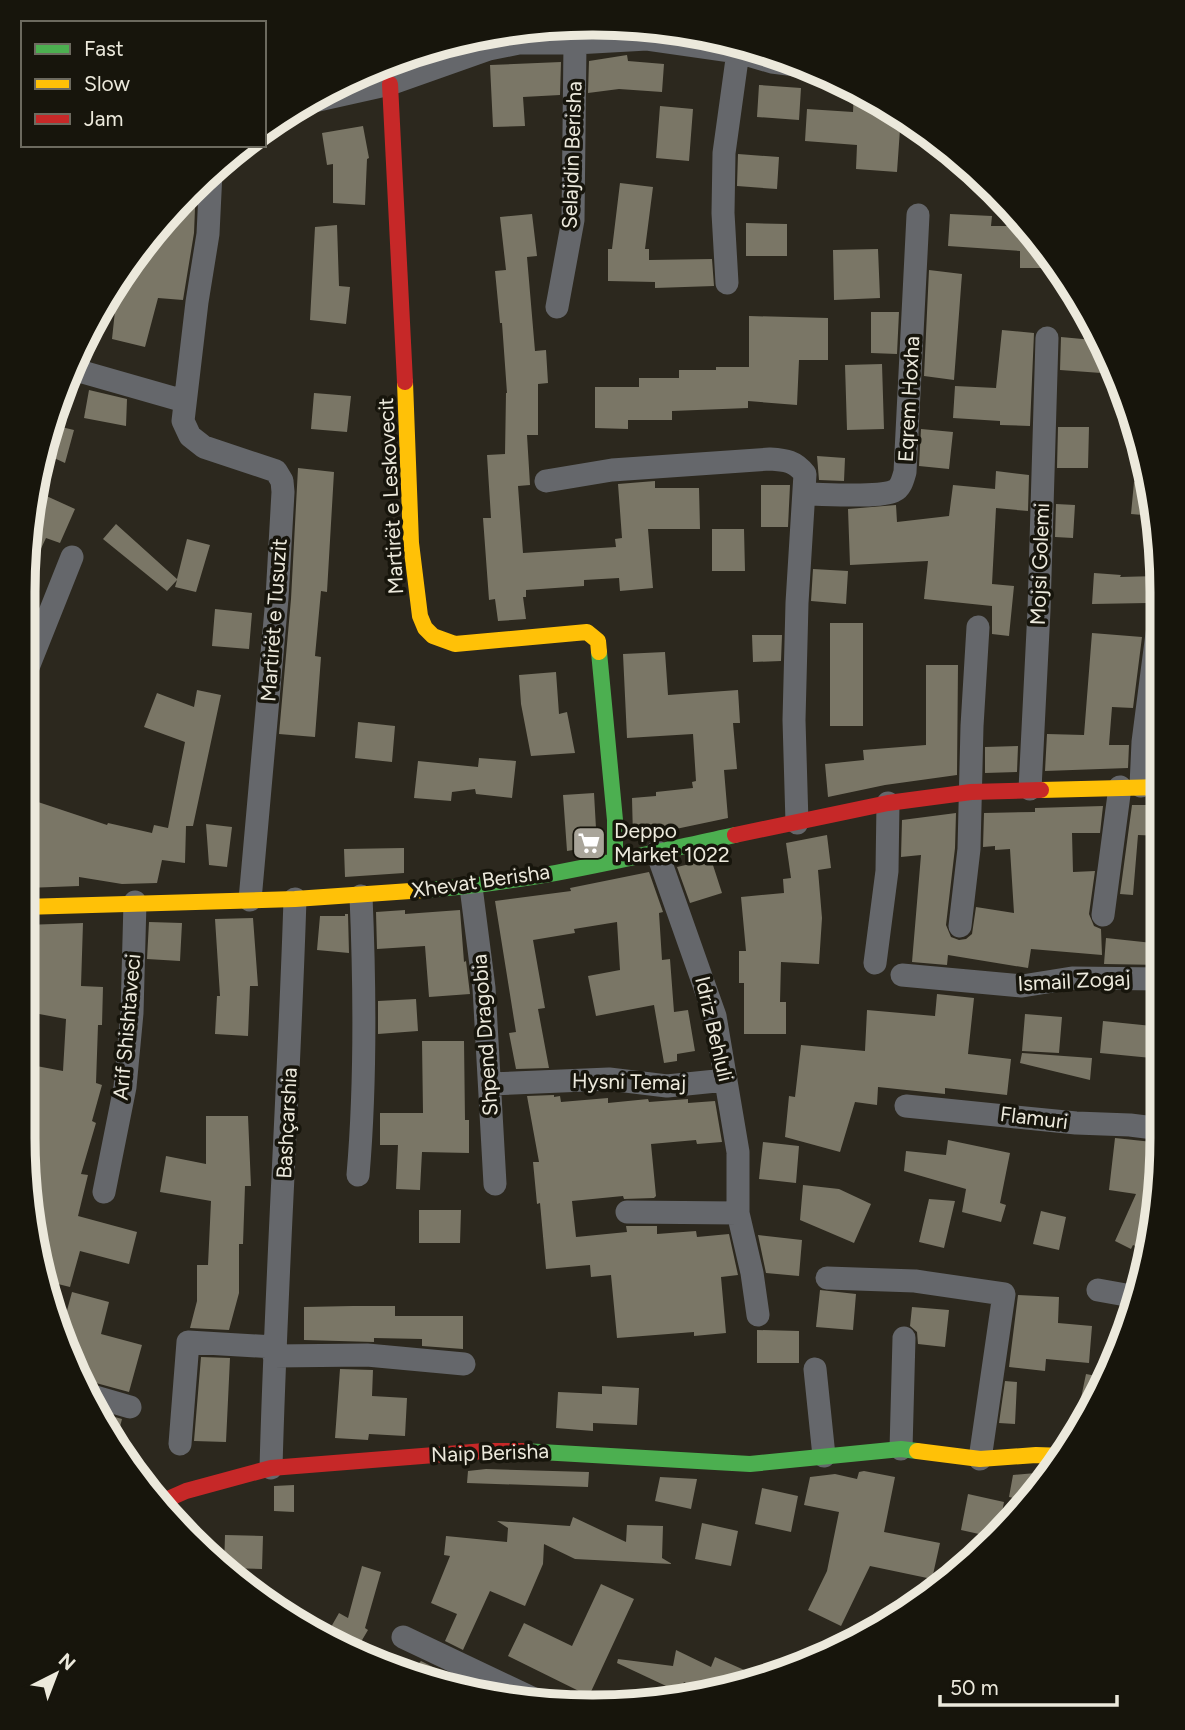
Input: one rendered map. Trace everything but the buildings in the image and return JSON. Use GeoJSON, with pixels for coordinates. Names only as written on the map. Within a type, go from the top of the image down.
{"type":"FeatureCollection","features":[{"type":"Feature","properties":{"kind":"street"},"geometry":{"type":"LineString","coordinates":[[342,94],[390,83],[489,49],[519,43],[647,39],[710,48]]}},
{"type":"Feature","properties":{"kind":"street","name":"Selajdin Berisha"},"geometry":{"type":"LineString","coordinates":[[557,307],[573,220],[575,43]]}},
{"type":"Feature","properties":{"kind":"street"},"geometry":{"type":"LineString","coordinates":[[457,61],[464,51]]}},
{"type":"Feature","properties":{"kind":"street"},"geometry":{"type":"LineString","coordinates":[[727,284],[723,213],[724,153],[738,54]]}},
{"type":"Feature","properties":{"kind":"street","name":"Martirët e Leskovecit"},"geometry":{"type":"LineString","coordinates":[[390,83],[411,543],[420,616],[429,633],[455,644],[581,632],[587,632],[597,641],[610,754],[615,861]]}},
{"type":"Feature","properties":{"kind":"street","name":"Martirët e Tusuzit"},"geometry":{"type":"LineString","coordinates":[[210,187],[208,234],[183,421],[190,436],[204,447],[276,471],[282,481],[277,598],[250,900]]}},
{"type":"Feature","properties":{"kind":"street","name":"Eqrem Hoxha"},"geometry":{"type":"LineString","coordinates":[[805,494],[875,493],[894,491],[900,485],[906,460],[918,215]]}},
{"type":"Feature","properties":{"kind":"street","name":"Mojsi Golemi"},"geometry":{"type":"LineString","coordinates":[[1030,789],[1040,584],[1047,338]]}},
{"type":"Feature","properties":{"kind":"street"},"geometry":{"type":"LineString","coordinates":[[80,371],[184,401]]}},
{"type":"Feature","properties":{"kind":"street"},"geometry":{"type":"LineString","coordinates":[[546,481],[612,470],[770,459],[789,460],[805,474],[797,603],[794,720],[797,823]]}},
{"type":"Feature","properties":{"kind":"street"},"geometry":{"type":"LineString","coordinates":[[35,650],[72,557]]}},
{"type":"Feature","properties":{"kind":"street"},"geometry":{"type":"LineString","coordinates":[[960,926],[969,849],[978,627]]}},
{"type":"Feature","properties":{"kind":"street"},"geometry":{"type":"LineString","coordinates":[[1103,915],[1141,787],[1143,741],[1150,687]]}},
{"type":"Feature","properties":{"kind":"street","name":"Xhevat Berisha"},"geometry":{"type":"LineString","coordinates":[[35,906],[295,899],[471,887],[615,861],[888,803],[971,792],[1141,787]]}},
{"type":"Feature","properties":{"kind":"street"},"geometry":{"type":"LineString","coordinates":[[875,963],[887,871],[888,803]]}},
{"type":"Feature","properties":{"kind":"street","name":"Idriz Behluli"},"geometry":{"type":"LineString","coordinates":[[657,852],[709,992],[715,1016],[738,1152],[738,1213],[752,1273],[758,1315]]}},
{"type":"Feature","properties":{"kind":"street","name":"Shpend Dragobia"},"geometry":{"type":"LineString","coordinates":[[471,887],[484,988],[495,1184]]}},
{"type":"Feature","properties":{"kind":"street"},"geometry":{"type":"LineString","coordinates":[[358,1175],[364,1079],[365,1001],[361,896]]}},
{"type":"Feature","properties":{"kind":"street","name":"Bashçarshia"},"geometry":{"type":"LineString","coordinates":[[271,1468],[295,899]]}},
{"type":"Feature","properties":{"kind":"street","name":"Arif Shishtaveci"},"geometry":{"type":"LineString","coordinates":[[104,1192],[125,1087],[132,1013],[135,902]]}},
{"type":"Feature","properties":{"kind":"street","name":"Ismail Zogaj"},"geometry":{"type":"LineString","coordinates":[[902,975],[1022,986],[1072,978],[1150,979]]}},
{"type":"Feature","properties":{"kind":"street","name":"Hysni Temaj"},"geometry":{"type":"LineString","coordinates":[[490,1084],[609,1079],[667,1086],[726,1080]]}},
{"type":"Feature","properties":{"kind":"street","name":"Flamuri"},"geometry":{"type":"LineString","coordinates":[[906,1106],[1150,1128]]}},
{"type":"Feature","properties":{"kind":"street"},"geometry":{"type":"LineString","coordinates":[[627,1212],[738,1213]]}},
{"type":"Feature","properties":{"kind":"street"},"geometry":{"type":"LineString","coordinates":[[827,1278],[915,1281],[1004,1294],[980,1459]]}},
{"type":"Feature","properties":{"kind":"street"},"geometry":{"type":"LineString","coordinates":[[1098,1290],[1127,1295]]}},
{"type":"Feature","properties":{"kind":"street"},"geometry":{"type":"LineString","coordinates":[[901,1449],[904,1338]]}},
{"type":"Feature","properties":{"kind":"street"},"geometry":{"type":"LineString","coordinates":[[180,1444],[188,1342],[274,1351],[367,1355],[464,1364]]}},
{"type":"Feature","properties":{"kind":"street"},"geometry":{"type":"LineString","coordinates":[[815,1369],[824,1456]]}},
{"type":"Feature","properties":{"kind":"street"},"geometry":{"type":"LineString","coordinates":[[100,1398],[130,1407]]}},
{"type":"Feature","properties":{"kind":"street","name":"Naip Berisha"},"geometry":{"type":"LineString","coordinates":[[168,1499],[186,1491],[271,1468],[485,1451],[562,1451],[750,1464],[901,1449],[980,1459],[1050,1455]]}},
{"type":"Feature","properties":{"kind":"street"},"geometry":{"type":"LineString","coordinates":[[403,1637],[512,1689]]}},
{"type":"Feature","properties":{"kind":"traffic: fast"},"geometry":{"type":"LineString","coordinates":[[599,652],[615,820],[615,861]]}},
{"type":"Feature","properties":{"kind":"traffic: fast"},"geometry":{"type":"LineString","coordinates":[[425,890],[503,882],[735,835]]}},
{"type":"Feature","properties":{"kind":"traffic: fast"},"geometry":{"type":"LineString","coordinates":[[523,1451],[750,1464],[901,1449],[917,1451]]}},
{"type":"Feature","properties":{"kind":"traffic: slow"},"geometry":{"type":"LineString","coordinates":[[405,382],[411,543],[420,616],[425,628],[433,636],[455,644],[587,632],[598,641],[599,652]]}},
{"type":"Feature","properties":{"kind":"traffic: slow"},"geometry":{"type":"LineString","coordinates":[[1041,790],[1150,787]]}},
{"type":"Feature","properties":{"kind":"traffic: slow"},"geometry":{"type":"LineString","coordinates":[[35,907],[295,899],[425,890]]}},
{"type":"Feature","properties":{"kind":"traffic: slow"},"geometry":{"type":"LineString","coordinates":[[917,1451],[980,1459],[1050,1455]]}},
{"type":"Feature","properties":{"kind":"traffic: jam"},"geometry":{"type":"LineString","coordinates":[[390,84],[405,382]]}},
{"type":"Feature","properties":{"kind":"traffic: jam"},"geometry":{"type":"LineString","coordinates":[[735,835],[888,803],[971,792],[1041,790]]}},
{"type":"Feature","properties":{"kind":"traffic: jam"},"geometry":{"type":"LineString","coordinates":[[168,1499],[186,1491],[271,1468],[485,1451],[523,1451]]}},
{"type":"Feature","properties":{"kind":"place","name":"Deppo Market 1022"},"geometry":{"type":"Point","coordinates":[589,843]}}]}
